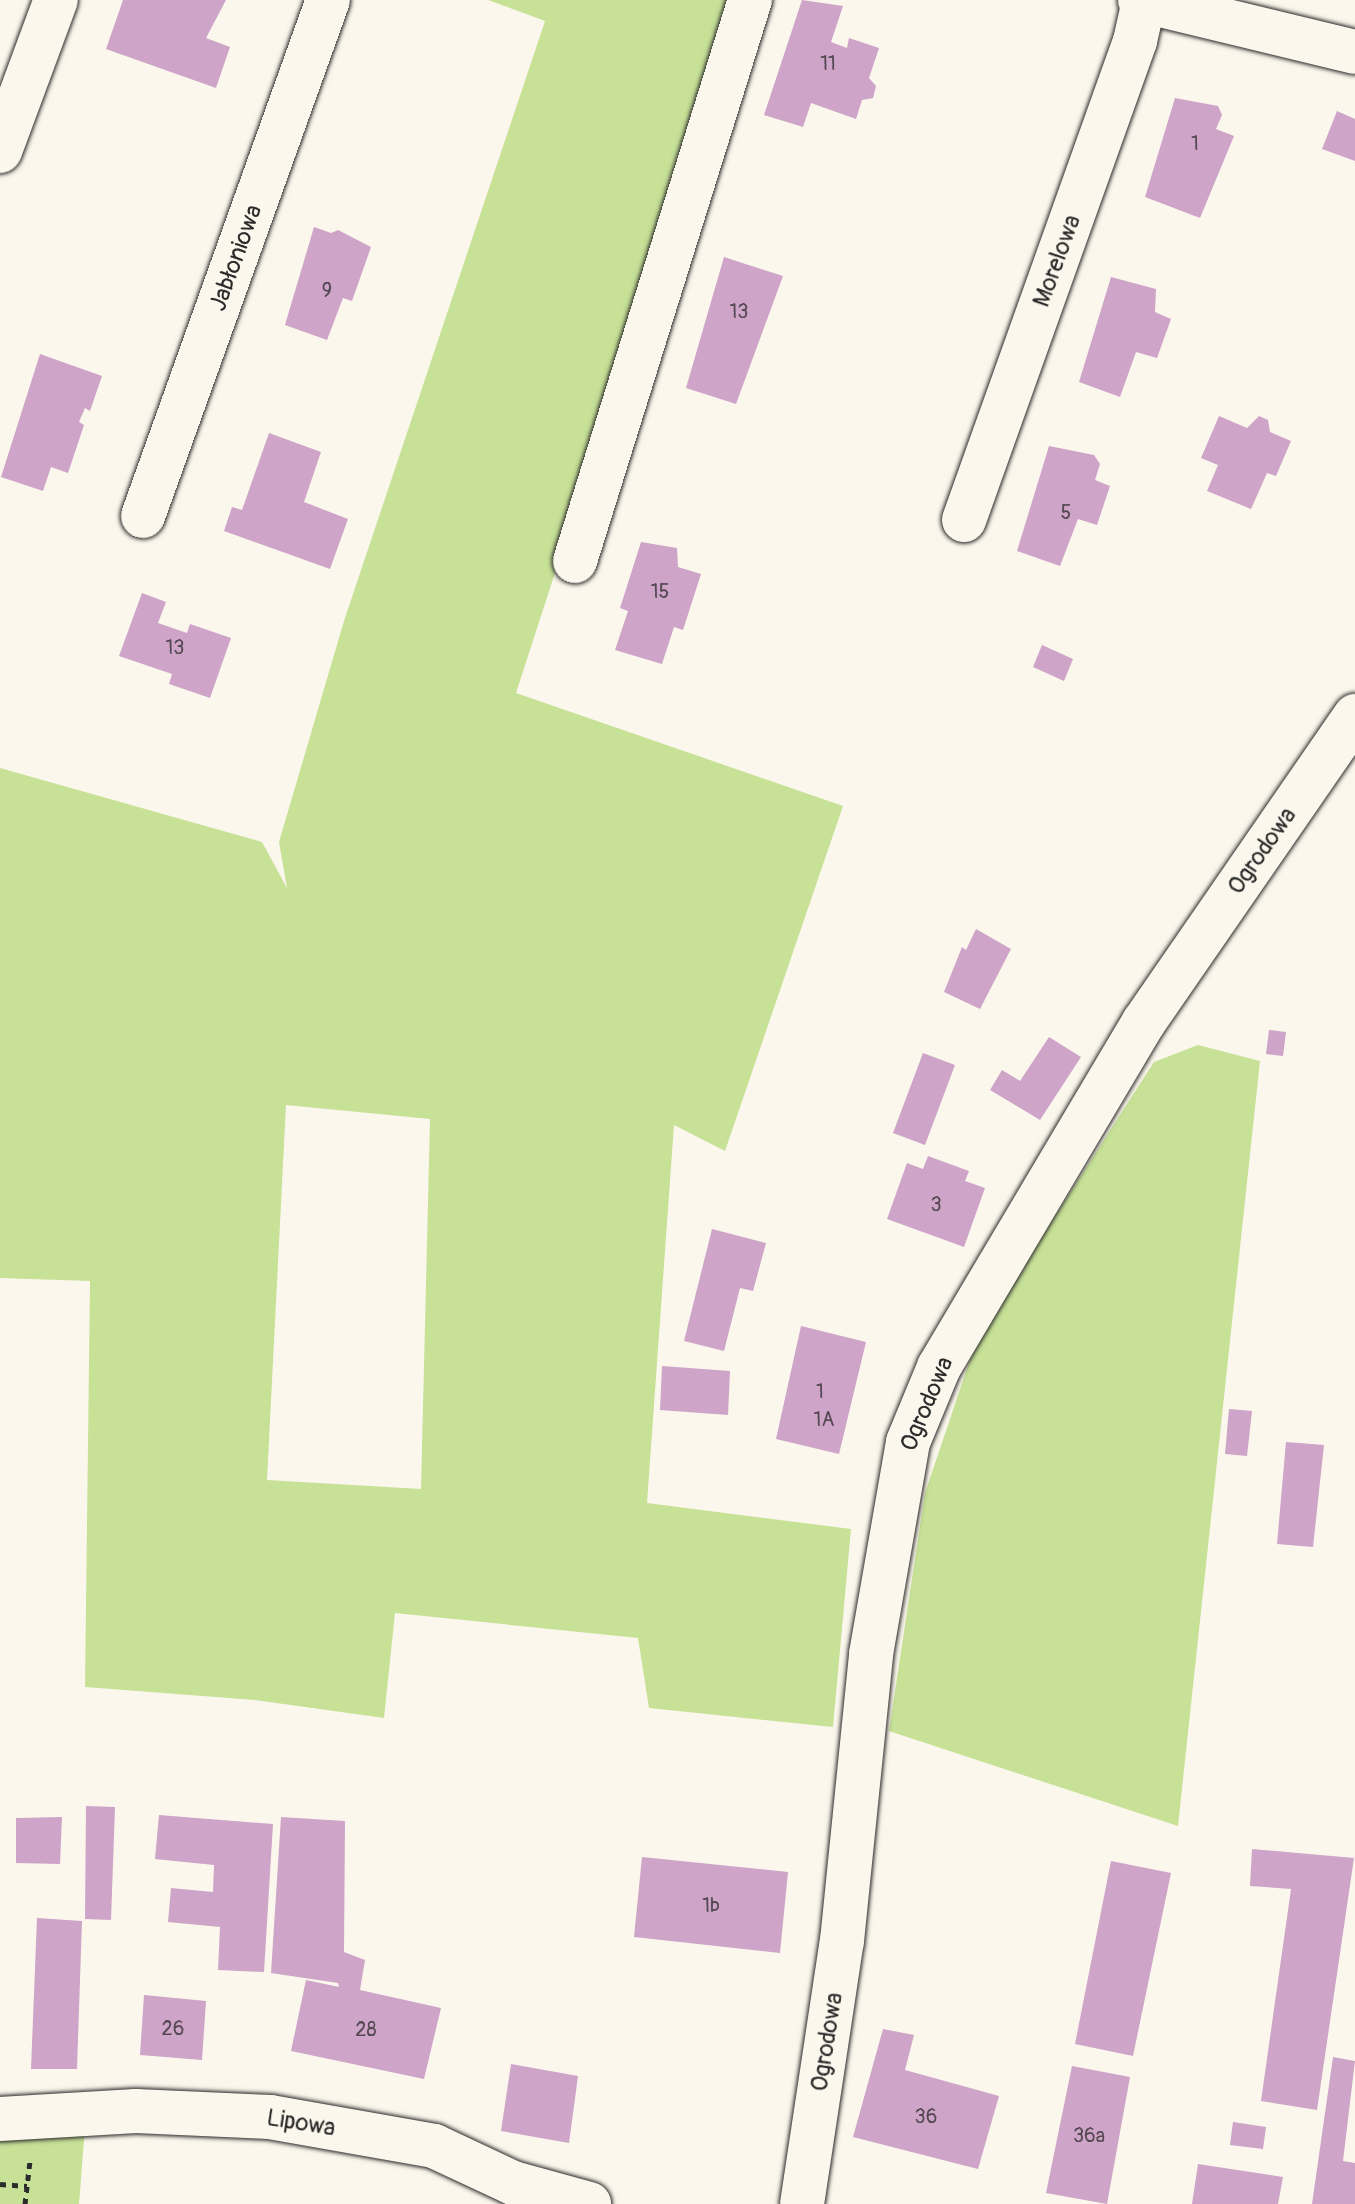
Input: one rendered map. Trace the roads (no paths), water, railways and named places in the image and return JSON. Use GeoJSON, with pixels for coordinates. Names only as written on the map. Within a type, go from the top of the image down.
{"type":"FeatureCollection","features":[{"type":"Feature","properties":{"kind":"street"},"geometry":{"type":"LineString","coordinates":[[0,151],[56,0]]}},
{"type":"Feature","properties":{"kind":"street","name":"Jabłoniowa"},"geometry":{"type":"LineString","coordinates":[[143,516],[328,0]]}},
{"type":"Feature","properties":{"kind":"street"},"geometry":{"type":"LineString","coordinates":[[575,561],[750,0]]}},
{"type":"Feature","properties":{"kind":"street","name":"Morelowa"},"geometry":{"type":"LineString","coordinates":[[964,520],[1130,56],[1142,0],[1355,52]]}},
{"type":"Feature","properties":{"kind":"street","name":"Ogrodowa"},"geometry":{"type":"LineString","coordinates":[[802,2204],[842,1941],[871,1654],[908,1442],[939,1367],[1144,1022],[1355,716]]}},
{"type":"Feature","properties":{"kind":"street","name":"Lipowa"},"geometry":{"type":"LineString","coordinates":[[0,2119],[136,2111],[242,2114],[447,2151],[513,2183],[589,2204]]}}]}
